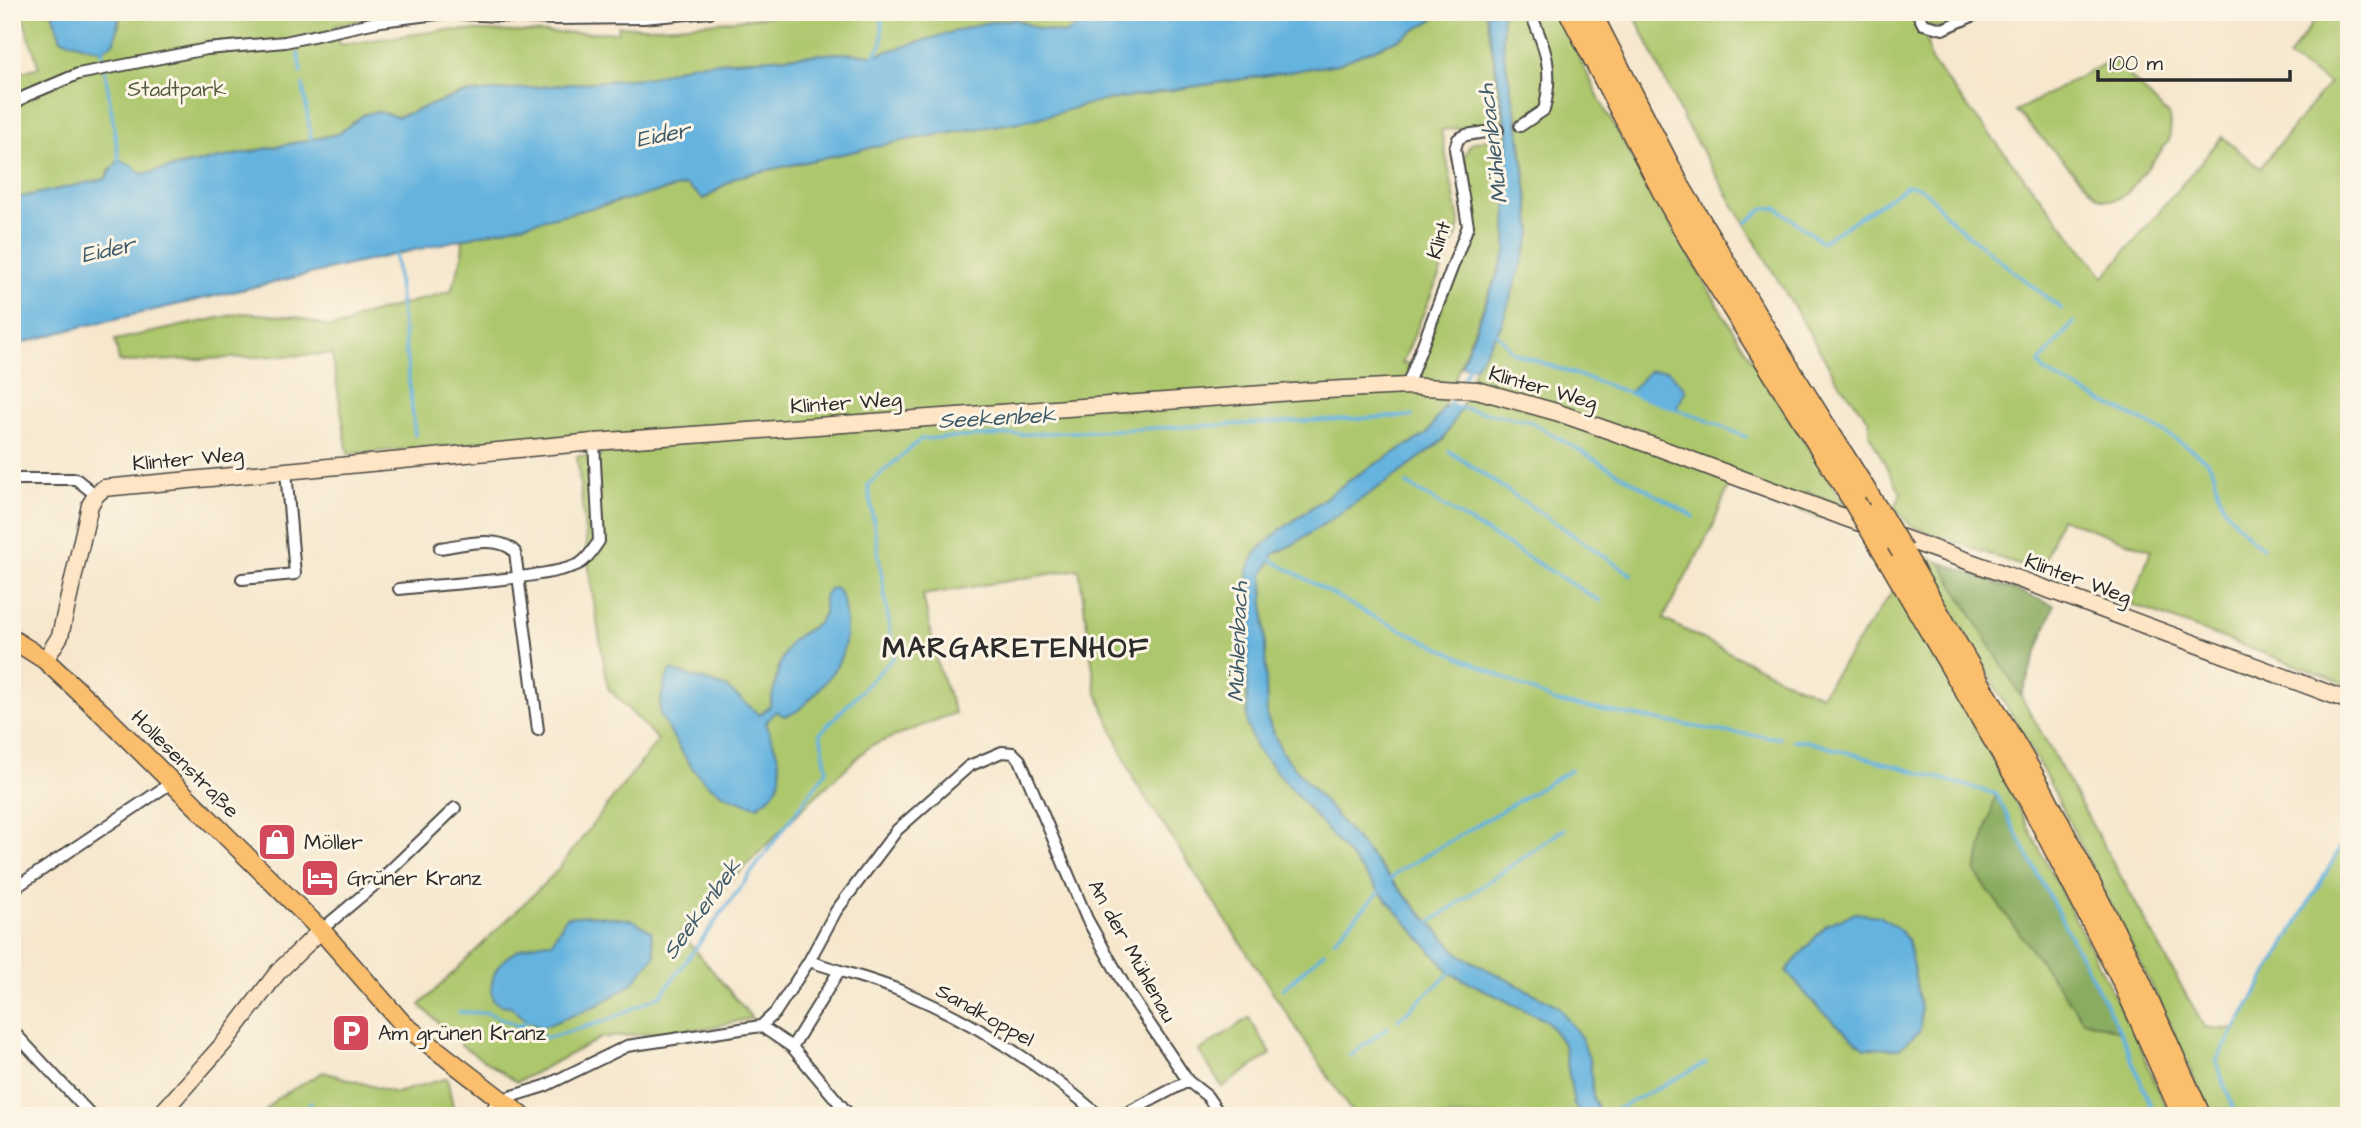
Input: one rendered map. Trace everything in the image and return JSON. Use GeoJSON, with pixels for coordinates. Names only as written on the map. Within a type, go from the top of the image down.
{"type":"FeatureCollection","features":[{"type":"Feature","properties":{"kind":"highway"},"geometry":{"type":"LineString","coordinates":[[1570,12],[1694,246],[1855,503],[2029,801],[2123,983],[2183,1116]]}},
{"type":"Feature","properties":{"kind":"highway"},"geometry":{"type":"LineString","coordinates":[[1590,12],[1680,188],[1878,511],[2043,793],[2137,976],[2200,1116]]}},
{"type":"Feature","properties":{"kind":"main road","name":"Hollesenstraße"},"geometry":{"type":"LineString","coordinates":[[12,639],[45,660],[102,713],[321,930],[403,1024],[496,1108],[522,1116]]}},
{"type":"Feature","properties":{"kind":"street"},"geometry":{"type":"LineString","coordinates":[[12,105],[26,96],[78,74],[208,49],[285,43],[380,17],[445,13],[554,19],[643,18],[710,12]]}},
{"type":"Feature","properties":{"kind":"street"},"geometry":{"type":"LineString","coordinates":[[1520,126],[1544,110],[1549,90],[1546,49],[1530,12]]}},
{"type":"Feature","properties":{"kind":"street"},"geometry":{"type":"LineString","coordinates":[[1917,12],[1923,24],[1943,29],[1982,12]]}},
{"type":"Feature","properties":{"kind":"street","name":"Klint"},"geometry":{"type":"LineString","coordinates":[[1407,386],[1468,226],[1455,149],[1458,139],[1466,135],[1498,130]]}},
{"type":"Feature","properties":{"kind":"street","name":"Klinter Weg"},"geometry":{"type":"LineString","coordinates":[[96,495],[104,488],[594,442],[1292,392],[1407,386],[1477,390],[1556,412],[1662,449],[2349,701]]}},
{"type":"Feature","properties":{"kind":"street"},"geometry":{"type":"LineString","coordinates":[[399,589],[519,577],[582,563],[599,541],[594,442]]}},
{"type":"Feature","properties":{"kind":"street"},"geometry":{"type":"LineString","coordinates":[[242,579],[295,574],[286,471]]}},
{"type":"Feature","properties":{"kind":"street"},"geometry":{"type":"LineString","coordinates":[[12,479],[76,479],[96,495],[89,511],[60,636],[45,660]]}},
{"type":"Feature","properties":{"kind":"street"},"geometry":{"type":"LineString","coordinates":[[440,548],[503,544],[515,552],[538,730]]}},
{"type":"Feature","properties":{"kind":"street","name":"An der Mühlenau"},"geometry":{"type":"LineString","coordinates":[[809,961],[836,911],[897,830],[969,766],[1002,752],[1013,753],[1020,760],[1087,919],[1155,1035],[1188,1082],[1207,1096],[1222,1116]]}},
{"type":"Feature","properties":{"kind":"street"},"geometry":{"type":"LineString","coordinates":[[14,886],[171,783]]}},
{"type":"Feature","properties":{"kind":"street"},"geometry":{"type":"LineString","coordinates":[[159,1116],[224,1043],[278,972],[455,808]]}},
{"type":"Feature","properties":{"kind":"street"},"geometry":{"type":"LineString","coordinates":[[496,1108],[627,1046],[761,1026],[775,1013],[809,961]]}},
{"type":"Feature","properties":{"kind":"street","name":"Sandkoppel"},"geometry":{"type":"LineString","coordinates":[[809,961],[896,989],[988,1033],[1050,1074],[1100,1116]]}},
{"type":"Feature","properties":{"kind":"street"},"geometry":{"type":"LineString","coordinates":[[792,1047],[839,971]]}},
{"type":"Feature","properties":{"kind":"street"},"geometry":{"type":"LineString","coordinates":[[761,1026],[792,1047],[850,1116]]}},
{"type":"Feature","properties":{"kind":"street"},"geometry":{"type":"LineString","coordinates":[[12,1030],[92,1116]]}},
{"type":"Feature","properties":{"kind":"street"},"geometry":{"type":"LineString","coordinates":[[1121,1116],[1188,1082]]}},
{"type":"Feature","properties":{"kind":"green space","name":"Stadtpark"},"geometry":{"type":"Polygon","coordinates":[[[21,12],[52,12],[61,39],[119,27],[120,12],[397,12],[335,26],[339,45],[444,30],[618,32],[618,26],[701,24],[784,15],[785,12],[1104,12],[1091,25],[1081,24],[1064,34],[1014,19],[984,23],[875,55],[839,53],[693,64],[652,77],[461,94],[398,117],[363,115],[338,134],[141,174],[131,165],[111,168],[105,179],[12,199],[12,75],[39,67],[21,12]]]}},
{"type":"Feature","properties":{"kind":"green space"},"geometry":{"type":"Polygon","coordinates":[[[1446,12],[1486,12],[1504,123],[1441,130],[1460,226],[1402,364],[1420,364],[1473,227],[1462,161],[1471,143],[1508,134],[1506,252],[1440,415],[1427,434],[1357,475],[1278,532],[1256,552],[1247,725],[1450,973],[1547,1021],[1564,1045],[1574,1104],[1582,1116],[1354,1116],[1134,780],[1096,691],[1079,569],[923,595],[937,663],[955,713],[870,746],[806,805],[680,932],[752,1018],[708,1028],[601,1038],[517,1082],[465,1048],[420,1005],[555,873],[658,740],[608,688],[590,578],[577,456],[601,456],[595,434],[348,454],[332,354],[123,362],[119,361],[115,340],[242,313],[297,317],[329,327],[346,325],[358,317],[451,291],[462,257],[463,239],[687,185],[705,199],[736,177],[906,140],[1031,120],[1096,102],[1338,64],[1399,39],[1446,12]]]}},
{"type":"Feature","properties":{"kind":"green space"},"geometry":{"type":"Polygon","coordinates":[[[1502,12],[1557,12],[1605,110],[1726,319],[1848,509],[1807,491],[1821,518],[1729,484],[1713,526],[1663,619],[1786,681],[1821,695],[1896,586],[2006,784],[2135,1036],[2170,1116],[1602,1116],[1593,1098],[1590,1062],[1558,1006],[1461,956],[1400,890],[1282,753],[1267,718],[1263,575],[1274,554],[1294,544],[1397,475],[1443,440],[1461,408],[1475,367],[1501,326],[1532,232],[1519,126],[1503,50],[1502,12]],[[1855,913],[1913,974],[1908,939],[1855,913]]]}},
{"type":"Feature","properties":{"kind":"green space"},"geometry":{"type":"Polygon","coordinates":[[[1633,12],[1981,12],[1943,29],[1923,24],[1931,61],[2104,277],[2222,137],[2260,168],[2329,83],[2288,58],[2320,12],[2348,12],[2349,685],[2131,604],[2151,550],[2060,518],[2041,573],[1911,526],[1895,508],[1901,493],[1869,434],[1869,420],[1837,380],[1683,119],[1633,12]]]}},
{"type":"Feature","properties":{"kind":"green space"},"geometry":{"type":"Polygon","coordinates":[[[2113,59],[2168,115],[2171,123],[2169,141],[2128,192],[2110,200],[2098,197],[2016,111],[2113,59]]]}},
{"type":"Feature","properties":{"kind":"green space"},"geometry":{"type":"Polygon","coordinates":[[[1921,555],[1940,562],[2021,696],[2204,1027],[2235,1030],[2349,833],[2349,1116],[2211,1116],[2160,1002],[2048,780],[1921,555]]]}},
{"type":"Feature","properties":{"kind":"green space"},"geometry":{"type":"Polygon","coordinates":[[[1940,562],[2054,605],[2021,696],[1940,562]]]}},
{"type":"Feature","properties":{"kind":"green space"},"geometry":{"type":"Polygon","coordinates":[[[1996,794],[2120,1031],[2083,1020],[1975,872],[1996,794]]]}},
{"type":"Feature","properties":{"kind":"green space"},"geometry":{"type":"Polygon","coordinates":[[[1249,1018],[1271,1054],[1222,1087],[1199,1051],[1249,1018]]]}},
{"type":"Feature","properties":{"kind":"green space"},"geometry":{"type":"Polygon","coordinates":[[[323,1072],[396,1093],[447,1078],[455,1116],[261,1116],[276,1099],[323,1072]]]}},
{"type":"Feature","properties":{"kind":"water"},"geometry":{"type":"Polygon","coordinates":[[[52,12],[120,12],[115,41],[102,51],[61,39],[52,12]]]}},
{"type":"Feature","properties":{"kind":"water","name":"Eider"},"geometry":{"type":"Polygon","coordinates":[[[1104,12],[1446,12],[1399,39],[1338,64],[1096,102],[1031,120],[906,140],[736,177],[704,199],[686,185],[80,327],[12,346],[12,199],[105,179],[119,160],[142,174],[338,134],[363,115],[376,111],[398,117],[461,94],[652,77],[693,64],[839,53],[875,55],[984,23],[1014,19],[1064,34],[1081,24],[1091,25],[1104,12]]]}},
{"type":"Feature","properties":{"kind":"water"},"geometry":{"type":"Polygon","coordinates":[[[1486,12],[1502,12],[1503,50],[1517,120],[1532,232],[1501,326],[1475,367],[1461,366],[1506,252],[1508,134],[1486,12]]]}},
{"type":"Feature","properties":{"kind":"water"},"geometry":{"type":"Polygon","coordinates":[[[1668,370],[1686,390],[1676,409],[1629,393],[1649,371],[1668,370]]]}},
{"type":"Feature","properties":{"kind":"water"},"geometry":{"type":"Polygon","coordinates":[[[1445,406],[1461,408],[1443,440],[1397,475],[1294,544],[1274,554],[1263,575],[1267,718],[1282,753],[1400,890],[1461,956],[1558,1006],[1582,1039],[1590,1062],[1593,1098],[1602,1116],[1582,1116],[1574,1104],[1564,1045],[1547,1021],[1450,973],[1256,748],[1247,725],[1248,570],[1256,552],[1278,532],[1357,475],[1427,434],[1445,406]]]}},
{"type":"Feature","properties":{"kind":"water"},"geometry":{"type":"Polygon","coordinates":[[[836,588],[845,610],[846,638],[836,667],[801,708],[784,716],[776,711],[765,723],[775,746],[780,768],[776,789],[757,806],[720,792],[697,773],[660,715],[662,692],[671,670],[726,687],[760,715],[770,706],[780,663],[791,641],[819,622],[824,613],[824,596],[829,589],[836,588]]]}},
{"type":"Feature","properties":{"kind":"water"},"geometry":{"type":"Polygon","coordinates":[[[1855,913],[1880,916],[1908,939],[1921,1011],[1920,1031],[1899,1049],[1864,1048],[1818,1008],[1786,971],[1827,924],[1855,913]]]}},
{"type":"Feature","properties":{"kind":"water"},"geometry":{"type":"Polygon","coordinates":[[[591,915],[633,920],[651,931],[655,956],[632,984],[596,1006],[541,1028],[527,1021],[510,1006],[500,1005],[493,1000],[494,975],[507,957],[528,946],[552,942],[566,917],[591,915]]]}},
{"type":"Feature","properties":{"kind":"water"},"geometry":{"type":"Polygon","coordinates":[[[1926,1101],[1948,1104],[1953,1116],[1918,1116],[1917,1106],[1926,1101]]]}},
{"type":"Feature","properties":{"kind":"waterway"},"geometry":{"type":"LineString","coordinates":[[875,55],[882,43],[882,12]]}},
{"type":"Feature","properties":{"kind":"waterway"},"geometry":{"type":"LineString","coordinates":[[102,51],[119,160]]}},
{"type":"Feature","properties":{"kind":"waterway"},"geometry":{"type":"LineString","coordinates":[[298,53],[301,73]]}},
{"type":"Feature","properties":{"kind":"waterway"},"geometry":{"type":"LineString","coordinates":[[303,85],[311,139]]}},
{"type":"Feature","properties":{"kind":"waterway"},"geometry":{"type":"LineString","coordinates":[[1747,222],[1765,208],[1777,208],[1822,242],[1907,186],[1914,186],[1930,196],[1961,229],[2061,309]]}},
{"type":"Feature","properties":{"kind":"waterway"},"geometry":{"type":"LineString","coordinates":[[395,253],[415,435]]}},
{"type":"Feature","properties":{"kind":"waterway"},"geometry":{"type":"LineString","coordinates":[[2074,322],[2039,363],[2044,371],[2167,434],[2205,460],[2213,470],[2226,509],[2263,548]]}},
{"type":"Feature","properties":{"kind":"waterway"},"geometry":{"type":"LineString","coordinates":[[1494,330],[1514,353],[1699,417],[1746,437]]}},
{"type":"Feature","properties":{"kind":"waterway","name":"Mühlenbach"},"geometry":{"type":"LineString","coordinates":[[1460,385],[1470,364]]}},
{"type":"Feature","properties":{"kind":"waterway","name":"Mühlenbach"},"geometry":{"type":"LineString","coordinates":[[1447,411],[1456,392]]}},
{"type":"Feature","properties":{"kind":"waterway"},"geometry":{"type":"LineString","coordinates":[[1450,406],[1529,421],[1694,517]]}},
{"type":"Feature","properties":{"kind":"waterway","name":"Seekenbek"},"geometry":{"type":"LineString","coordinates":[[459,1012],[488,1013],[547,1038],[608,1020],[661,995],[827,770],[820,733],[894,657],[868,485],[921,439],[1412,416]]}},
{"type":"Feature","properties":{"kind":"waterway"},"geometry":{"type":"LineString","coordinates":[[1449,451],[1632,575]]}},
{"type":"Feature","properties":{"kind":"waterway"},"geometry":{"type":"LineString","coordinates":[[1407,484],[1600,601]]}},
{"type":"Feature","properties":{"kind":"waterway"},"geometry":{"type":"LineString","coordinates":[[1268,558],[1370,615],[1556,702],[1725,732],[1780,738]]}},
{"type":"Feature","properties":{"kind":"waterway"},"geometry":{"type":"LineString","coordinates":[[1793,740],[1806,741],[1996,794],[2120,1031],[2155,1116]]}},
{"type":"Feature","properties":{"kind":"waterway"},"geometry":{"type":"LineString","coordinates":[[1388,882],[1399,871],[1571,770]]}},
{"type":"Feature","properties":{"kind":"waterway"},"geometry":{"type":"LineString","coordinates":[[1428,924],[1564,829]]}},
{"type":"Feature","properties":{"kind":"waterway"},"geometry":{"type":"LineString","coordinates":[[2236,1116],[2216,1062],[2349,833]]}},
{"type":"Feature","properties":{"kind":"waterway"},"geometry":{"type":"LineString","coordinates":[[1334,940],[1381,890]]}},
{"type":"Feature","properties":{"kind":"waterway"},"geometry":{"type":"LineString","coordinates":[[1283,989],[1324,952]]}},
{"type":"Feature","properties":{"kind":"waterway"},"geometry":{"type":"LineString","coordinates":[[1398,1020],[1451,972]]}},
{"type":"Feature","properties":{"kind":"waterway","name":"Seekenbek"},"geometry":{"type":"LineString","coordinates":[[517,1027],[527,1021]]}},
{"type":"Feature","properties":{"kind":"waterway"},"geometry":{"type":"LineString","coordinates":[[1350,1056],[1388,1027]]}},
{"type":"Feature","properties":{"kind":"waterway"},"geometry":{"type":"LineString","coordinates":[[1604,1116],[1706,1063]]}},
{"type":"Feature","properties":{"kind":"waterway","name":"Seekenbek"},"geometry":{"type":"LineString","coordinates":[[301,1116],[311,1103]]}},
{"type":"Feature","properties":{"kind":"waterway"},"geometry":{"type":"LineString","coordinates":[[2346,1116],[2349,1112]]}},
{"type":"Feature","properties":{"kind":"place","name":"Möller"},"geometry":{"type":"Point","coordinates":[277,842]}},
{"type":"Feature","properties":{"kind":"place","name":"Grüner Kranz"},"geometry":{"type":"Point","coordinates":[320,878]}},
{"type":"Feature","properties":{"kind":"place","name":"Am grünen Kranz"},"geometry":{"type":"Point","coordinates":[351,1033]}},
{"type":"Feature","properties":{"kind":"district","name":"MARGARETENHOF"},"geometry":{"type":"Point","coordinates":[1016,648]}}]}
